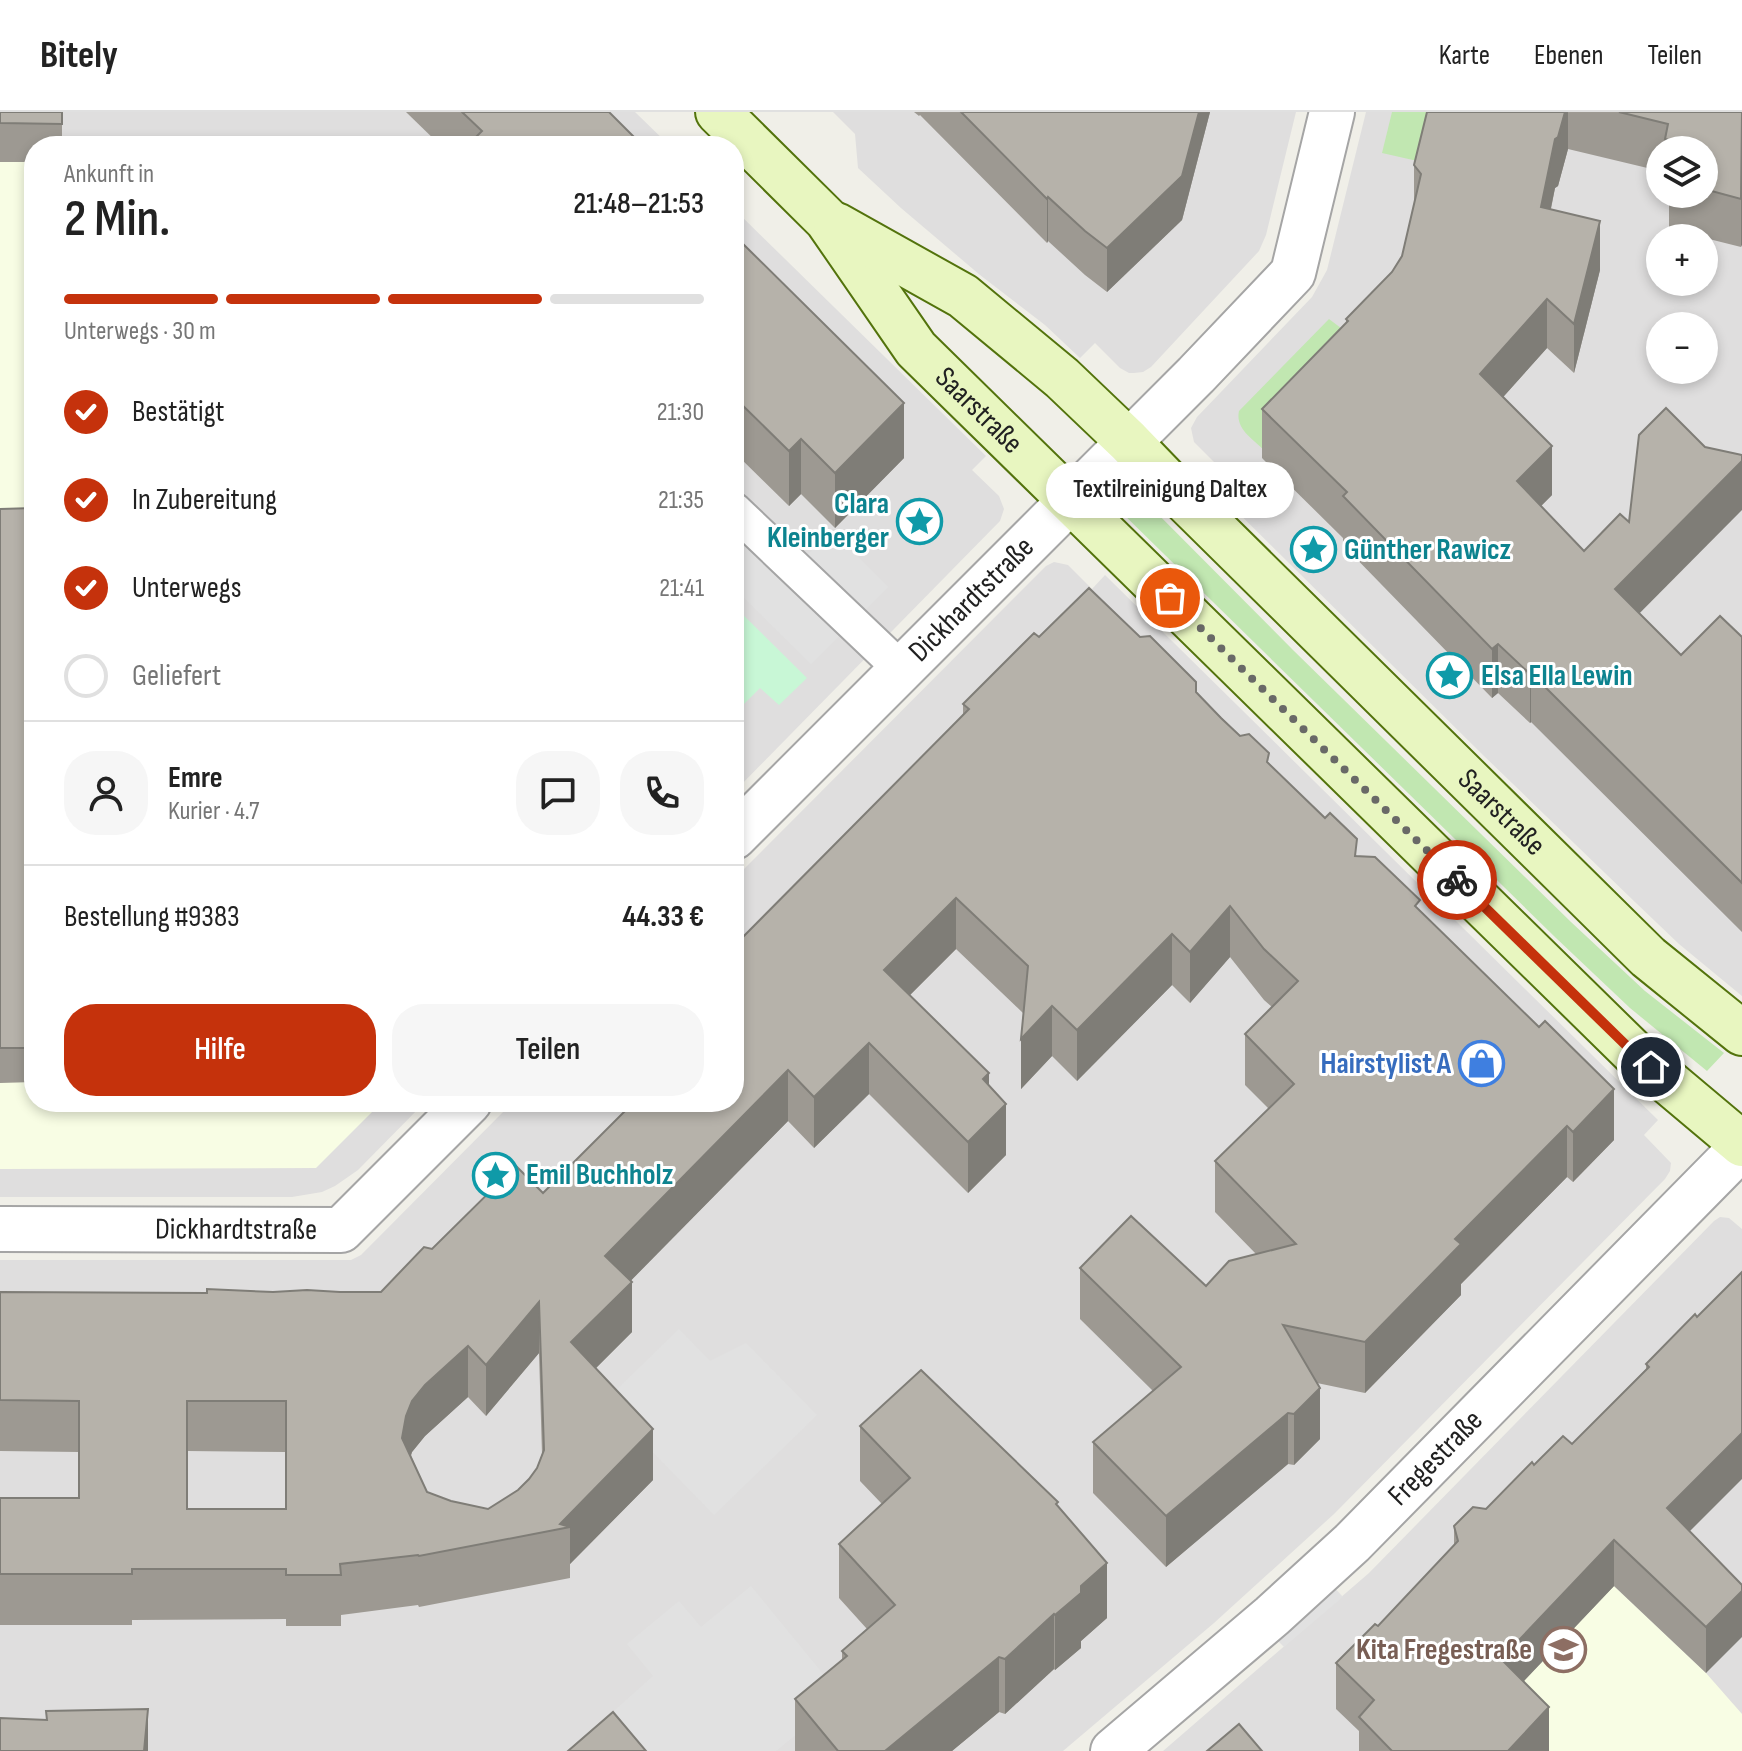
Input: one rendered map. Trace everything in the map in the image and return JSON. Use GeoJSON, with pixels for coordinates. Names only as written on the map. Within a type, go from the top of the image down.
{"type":"FeatureCollection","features":[{"type":"Feature","properties":{"kind":"main road","name":"Saarstraße"},"geometry":{"type":"LineString","coordinates":[[718,112],[742,136]]}},
{"type":"Feature","properties":{"kind":"main road","name":"Saarstraße"},"geometry":{"type":"LineString","coordinates":[[744,138],[827,220],[916,349],[1635,1054],[1742,1145]]}},
{"type":"Feature","properties":{"kind":"main road","name":"Saarstraße"},"geometry":{"type":"LineString","coordinates":[[827,220],[963,296],[1062,378],[1648,957],[1742,1033]]}},
{"type":"Feature","properties":{"kind":"street","name":"Dickhardtstraße"},"geometry":{"type":"LineString","coordinates":[[744,827],[1196,375],[1293,273],[1332,112]]}},
{"type":"Feature","properties":{"kind":"street","name":"Dickhardtstraße"},"geometry":{"type":"LineString","coordinates":[[0,1229],[341,1230],[459,1112]]}},
{"type":"Feature","properties":{"kind":"street","name":"Fregestraße"},"geometry":{"type":"LineString","coordinates":[[1113,1751],[1272,1616],[1352,1543],[1742,1145]]}},
{"type":"Feature","properties":{"kind":"lane"},"geometry":{"type":"LineString","coordinates":[[744,520],[901,669]]}},
{"type":"Feature","properties":{"kind":"shaded area"},"geometry":{"type":"Polygon","coordinates":[[[0,112],[635,112],[660,136],[24,136],[24,1112],[415,1112],[358,1170],[322,1192],[292,1197],[0,1197],[0,112]]]}},
{"type":"Feature","properties":{"kind":"shaded area"},"geometry":{"type":"Polygon","coordinates":[[[833,112],[1296,112],[1266,235],[1259,251],[1151,367],[1143,372],[1129,373],[1095,343],[1080,358],[1045,325],[901,208],[858,168],[855,134],[833,112]]]}},
{"type":"Feature","properties":{"kind":"shaded area"},"geometry":{"type":"Polygon","coordinates":[[[1366,112],[1742,112],[1742,996],[1679,944],[1635,902],[1201,476],[1214,462],[1194,442],[1191,428],[1197,417],[1312,297],[1327,270],[1366,112]]]}},
{"type":"Feature","properties":{"kind":"shaded area"},"geometry":{"type":"Polygon","coordinates":[[[0,162],[24,162],[24,1112],[372,1112],[316,1168],[0,1169],[0,162]]]}},
{"type":"Feature","properties":{"kind":"shaded area"},"geometry":{"type":"Polygon","coordinates":[[[744,219],[986,456],[972,470],[999,496],[1004,509],[1000,521],[744,782],[744,219]]]}},
{"type":"Feature","properties":{"kind":"shaded area"},"geometry":{"type":"Polygon","coordinates":[[[744,498],[804,558],[832,531],[888,587],[811,664],[744,598],[744,498]]]}},
{"type":"Feature","properties":{"kind":"shaded area"},"geometry":{"type":"Polygon","coordinates":[[[1054,562],[1068,565],[1092,589],[1105,575],[1658,1120],[1644,1135],[1671,1163],[1665,1179],[1334,1514],[1214,1623],[1063,1751],[0,1751],[0,1260],[351,1260],[361,1255],[503,1112],[744,1112],[744,869],[1046,566],[1054,562]]]}},
{"type":"Feature","properties":{"kind":"shaded area"},"geometry":{"type":"Polygon","coordinates":[[[1720,1217],[1729,1218],[1742,1229],[1742,1751],[1163,1751],[1369,1573],[1720,1217]]]}},
{"type":"Feature","properties":{"kind":"shaded area"},"geometry":{"type":"Polygon","coordinates":[[[679,1329],[710,1361],[746,1343],[817,1415],[714,1515],[604,1402],[679,1329]]]}},
{"type":"Feature","properties":{"kind":"shaded area"},"geometry":{"type":"Polygon","coordinates":[[[1330,1583],[1343,1597],[1284,1647],[1271,1634],[1330,1583]]]}},
{"type":"Feature","properties":{"kind":"shaded area"},"geometry":{"type":"Polygon","coordinates":[[[751,1586],[842,1697],[776,1751],[615,1751],[596,1727],[653,1676],[627,1644],[679,1601],[701,1627],[751,1586]]]}},
{"type":"Feature","properties":{"kind":"shaded area","name":"Kita Fregestraße"},"geometry":{"type":"Polygon","coordinates":[[[1614,1586],[1706,1673],[1742,1714],[1742,1751],[1548,1751],[1458,1587],[1614,1586]]]}},
{"type":"Feature","properties":{"kind":"green space"},"geometry":{"type":"Polygon","coordinates":[[[1392,112],[1449,112],[1435,165],[1382,153],[1392,112]]]}},
{"type":"Feature","properties":{"kind":"green space"},"geometry":{"type":"Polygon","coordinates":[[[1329,319],[1366,347],[1265,451],[1242,428],[1239,411],[1329,319]]]}},
{"type":"Feature","properties":{"kind":"green space"},"geometry":{"type":"Polygon","coordinates":[[[1136,492],[1571,922],[1645,991],[1724,1053],[1707,1071],[1630,1008],[1556,938],[1118,509],[1136,492]]]}},
{"type":"Feature","properties":{"kind":"green space"},"geometry":{"type":"Polygon","coordinates":[[[744,616],[807,678],[779,705],[760,688],[744,704],[744,616]]]}},
{"type":"Feature","properties":{"kind":"building"},"geometry":{"type":"Polygon","coordinates":[[[0,112],[62,112],[62,124],[0,123],[0,112]]]}},
{"type":"Feature","properties":{"kind":"building"},"geometry":{"type":"Polygon","coordinates":[[[462,112],[609,112],[633,136],[477,136],[482,131],[462,112]]]}},
{"type":"Feature","properties":{"kind":"building"},"geometry":{"type":"Polygon","coordinates":[[[961,112],[1199,112],[1182,176],[1107,248],[1047,199],[961,112]]]}},
{"type":"Feature","properties":{"kind":"building"},"geometry":{"type":"Polygon","coordinates":[[[1427,112],[1565,112],[1555,139],[1541,207],[1600,221],[1574,324],[1547,299],[1480,374],[1552,446],[1517,481],[1584,551],[1620,514],[1629,522],[1639,435],[1666,408],[1705,447],[1742,455],[1742,461],[1615,589],[1681,655],[1720,616],[1742,637],[1742,883],[1531,673],[1498,644],[1492,649],[1343,496],[1347,492],[1262,409],[1348,321],[1346,319],[1392,272],[1402,256],[1421,174],[1414,165],[1427,112]]]}},
{"type":"Feature","properties":{"kind":"building"},"geometry":{"type":"Polygon","coordinates":[[[1619,112],[1742,112],[1741,199],[1718,193],[1718,136],[1666,136],[1668,124],[1619,112]]]}},
{"type":"Feature","properties":{"kind":"building"},"geometry":{"type":"Polygon","coordinates":[[[744,245],[904,403],[835,473],[801,439],[789,451],[744,407],[744,245]]]}},
{"type":"Feature","properties":{"kind":"building"},"geometry":{"type":"Polygon","coordinates":[[[24,508],[24,1048],[0,1048],[0,509],[24,508]]]}},
{"type":"Feature","properties":{"kind":"building"},"geometry":{"type":"Polygon","coordinates":[[[1089,588],[1140,637],[1150,636],[1196,682],[1196,692],[1221,718],[1240,736],[1249,734],[1269,753],[1267,762],[1325,818],[1330,813],[1357,839],[1355,856],[1375,857],[1420,900],[1415,906],[1539,1027],[1545,1021],[1614,1089],[1573,1132],[1567,1126],[1455,1239],[1461,1244],[1365,1342],[1283,1325],[1320,1388],[1294,1414],[1288,1413],[1166,1516],[1093,1442],[1181,1367],[1080,1268],[1131,1216],[1206,1286],[1229,1261],[1296,1244],[1215,1161],[1294,1084],[1245,1034],[1298,981],[1264,949],[1230,906],[1190,952],[1172,934],[1077,1030],[1052,1006],[1021,1039],[1028,966],[956,898],[884,970],[989,1073],[983,1079],[1006,1104],[968,1142],[869,1043],[814,1097],[788,1070],[605,1256],[632,1282],[571,1342],[653,1429],[560,1524],[570,1527],[419,1556],[340,1564],[341,1575],[286,1575],[286,1569],[132,1569],[132,1574],[0,1574],[0,1498],[79,1498],[79,1401],[0,1400],[0,1292],[207,1293],[207,1289],[381,1292],[424,1247],[432,1249],[516,1166],[543,1193],[624,1112],[744,1112],[744,936],[969,709],[963,704],[1034,633],[1039,637],[1089,588]],[[539,1302],[486,1365],[468,1346],[425,1385],[412,1401],[402,1438],[427,1492],[488,1509],[529,1479],[544,1450],[539,1302]],[[187,1401],[187,1509],[286,1509],[286,1401],[187,1401]]]}},
{"type":"Feature","properties":{"kind":"building"},"geometry":{"type":"Polygon","coordinates":[[[1742,1272],[1742,1433],[1667,1508],[1742,1585],[1742,1591],[1706,1627],[1614,1540],[1501,1659],[1549,1707],[1508,1751],[1392,1751],[1359,1717],[1374,1700],[1336,1663],[1375,1624],[1378,1626],[1458,1541],[1454,1526],[1473,1507],[1486,1509],[1532,1462],[1534,1465],[1563,1436],[1572,1444],[1649,1367],[1646,1364],[1695,1314],[1697,1317],[1742,1272]]]}},
{"type":"Feature","properties":{"kind":"building"},"geometry":{"type":"Polygon","coordinates":[[[921,1370],[1058,1502],[1056,1504],[1107,1563],[1081,1586],[1081,1593],[1005,1659],[999,1657],[885,1751],[838,1751],[795,1699],[847,1656],[842,1651],[895,1605],[839,1544],[910,1478],[860,1426],[921,1370]]]}},
{"type":"Feature","properties":{"kind":"building"},"geometry":{"type":"Polygon","coordinates":[[[148,1709],[144,1751],[0,1751],[0,1718],[47,1720],[46,1711],[148,1709]]]}},
{"type":"Feature","properties":{"kind":"building"},"geometry":{"type":"Polygon","coordinates":[[[613,1712],[646,1751],[568,1751],[613,1712]]]}},
{"type":"Feature","properties":{"kind":"building"},"geometry":{"type":"Polygon","coordinates":[[[1239,1724],[1262,1751],[1207,1751],[1239,1724]]]}},
{"type":"Feature","properties":{"kind":"way so far"},"geometry":{"type":"LineString","coordinates":[[1170,598],[1457,880]]}},
{"type":"Feature","properties":{"kind":"place","name":"Clara Kleinberger"},"geometry":{"type":"Point","coordinates":[920,521]}},
{"type":"Feature","properties":{"kind":"place","name":"Günther Rawicz"},"geometry":{"type":"Point","coordinates":[1313,550]}},
{"type":"Feature","properties":{"kind":"place","name":"Textilreinigung Daltex"},"geometry":{"type":"Point","coordinates":[1170,598]}},
{"type":"Feature","properties":{"kind":"place","name":"Elsa Ella Lewin"},"geometry":{"type":"Point","coordinates":[1450,676]}},
{"type":"Feature","properties":{"kind":"place","name":"Hairstylist A"},"geometry":{"type":"Point","coordinates":[1482,1064]}},
{"type":"Feature","properties":{"kind":"place","name":"Emil Buchholz"},"geometry":{"type":"Point","coordinates":[495,1175]}},
{"type":"Feature","properties":{"kind":"place","name":"Kita Fregestraße"},"geometry":{"type":"Point","coordinates":[1563,1650]}},
{"type":"Feature","properties":{"kind":"route"},"geometry":{"type":"LineString","coordinates":[[1457,880],[1651,1067]]}}]}
